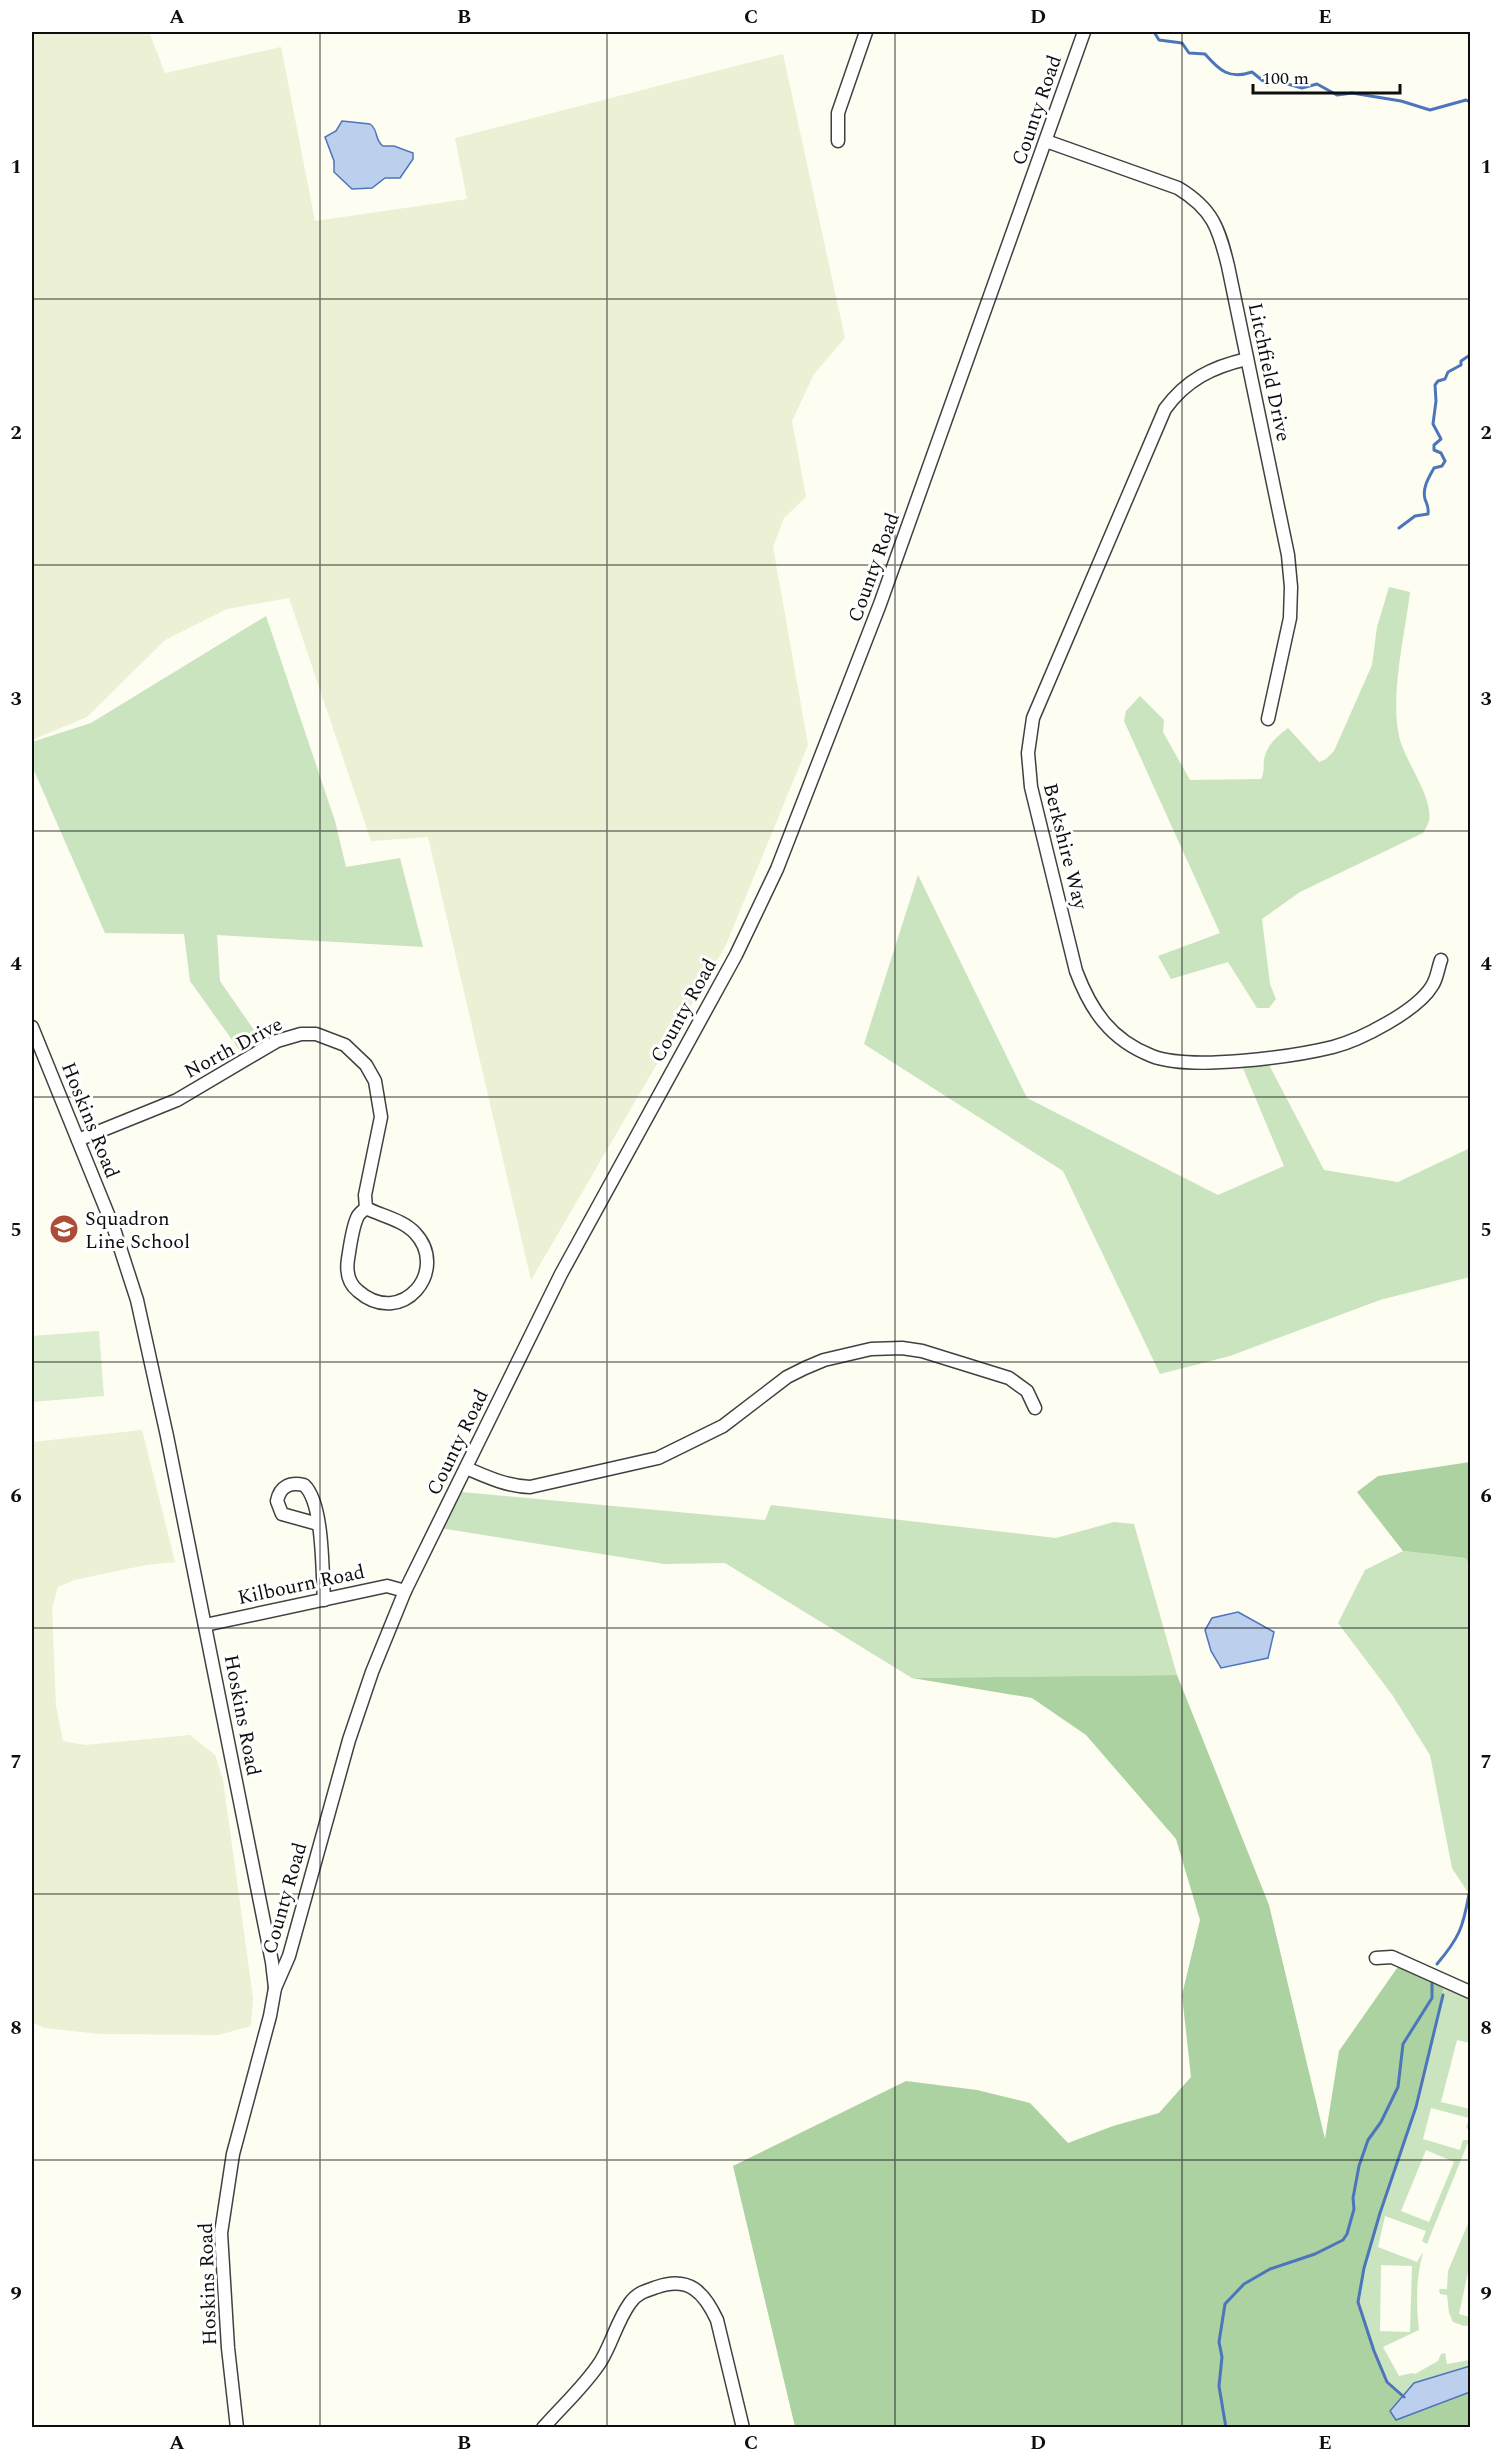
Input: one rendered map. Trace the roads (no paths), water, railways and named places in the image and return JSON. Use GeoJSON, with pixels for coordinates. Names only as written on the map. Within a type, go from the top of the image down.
{"type":"FeatureCollection","features":[{"type":"Feature","properties":{"kind":"street"},"geometry":{"type":"LineString","coordinates":[[838,141],[838,113],[866,32]]}},
{"type":"Feature","properties":{"kind":"street","name":"County Road"},"geometry":{"type":"LineString","coordinates":[[274,1988],[289,1956],[349,1740],[372,1672],[405,1591],[561,1274],[736,955],[777,869],[880,604],[1084,32]]}},
{"type":"Feature","properties":{"kind":"street","name":"Litchfield Drive"},"geometry":{"type":"LineString","coordinates":[[1046,141],[1179,188],[1194,197],[1209,213],[1221,237],[1288,555],[1291,587],[1290,618],[1268,719]]}},
{"type":"Feature","properties":{"kind":"street","name":"Berkshire Way"},"geometry":{"type":"LineString","coordinates":[[1247,359],[1224,364],[1190,381],[1175,394],[1165,409],[1033,718],[1028,753],[1031,787],[1076,971],[1086,997],[1108,1028],[1129,1044],[1150,1055],[1164,1060],[1186,1063],[1288,1054],[1333,1047],[1359,1038],[1407,1010],[1432,986],[1441,960]]}},
{"type":"Feature","properties":{"kind":"street","name":"Hoskins Road"},"geometry":{"type":"LineString","coordinates":[[32,1027],[114,1228],[137,1300],[272,1962],[274,1988],[270,2016],[233,2154],[221,2233],[228,2348],[237,2427]]}},
{"type":"Feature","properties":{"kind":"street","name":"North Drive"},"geometry":{"type":"LineString","coordinates":[[78,1140],[177,1100],[277,1041],[301,1034],[316,1034],[345,1045],[366,1065],[375,1080],[381,1118],[365,1195],[366,1208],[357,1217],[346,1271],[353,1286],[366,1298],[389,1305],[402,1302],[414,1293],[424,1280],[427,1264],[424,1248],[416,1233],[403,1223],[366,1208]]}},
{"type":"Feature","properties":{"kind":"street"},"geometry":{"type":"LineString","coordinates":[[466,1468],[496,1481],[530,1487],[646,1462],[682,1448],[723,1426],[787,1377],[824,1360],[871,1349],[902,1348],[922,1352],[1009,1378],[1027,1391],[1035,1408]]}},
{"type":"Feature","properties":{"kind":"street"},"geometry":{"type":"LineString","coordinates":[[318,1524],[324,1600]]}},
{"type":"Feature","properties":{"kind":"street","name":"Kilbourn Road"},"geometry":{"type":"LineString","coordinates":[[205,1625],[387,1586],[405,1591]]}},
{"type":"Feature","properties":{"kind":"street"},"geometry":{"type":"LineString","coordinates":[[1376,1958],[1392,1957],[1470,1992]]}},
{"type":"Feature","properties":{"kind":"street"},"geometry":{"type":"LineString","coordinates":[[543,2427],[585,2382],[601,2361],[629,2303],[639,2293],[661,2285],[682,2282],[695,2288],[711,2307],[717,2320],[743,2427]]}},
{"type":"Feature","properties":{"kind":"water"},"geometry":{"type":"Polygon","coordinates":[[[342,121],[370,124],[375,129],[380,144],[413,153],[413,159],[400,178],[385,178],[372,188],[352,189],[334,172],[334,161],[325,137],[336,131],[342,121]]]}},
{"type":"Feature","properties":{"kind":"water"},"geometry":{"type":"Polygon","coordinates":[[[1238,1612],[1274,1632],[1268,1658],[1221,1668],[1211,1651],[1205,1630],[1212,1618],[1238,1612]]]}},
{"type":"Feature","properties":{"kind":"water"},"geometry":{"type":"Polygon","coordinates":[[[1470,2366],[1470,2392],[1396,2420],[1390,2411],[1414,2383],[1470,2366]]]}},
{"type":"Feature","properties":{"kind":"waterway"},"geometry":{"type":"LineString","coordinates":[[1154,32],[1159,40],[1182,43],[1189,53],[1205,54],[1225,72],[1237,75],[1252,72],[1268,85],[1277,81],[1302,88],[1317,84],[1337,95],[1352,93],[1401,101],[1430,110],[1466,100],[1470,102]]}},
{"type":"Feature","properties":{"kind":"waterway"},"geometry":{"type":"LineString","coordinates":[[1399,528],[1415,516],[1428,514],[1424,495],[1425,487],[1434,468],[1442,466],[1445,461],[1441,453],[1434,450],[1434,445],[1441,439],[1433,424],[1436,401],[1435,385],[1438,381],[1445,379],[1448,372],[1461,365],[1461,361],[1470,355]]}},
{"type":"Feature","properties":{"kind":"waterway"},"geometry":{"type":"LineString","coordinates":[[1437,1964],[1459,1932],[1469,1894]]}},
{"type":"Feature","properties":{"kind":"waterway"},"geometry":{"type":"LineString","coordinates":[[1226,2428],[1219,2386],[1222,2357],[1219,2342],[1225,2304],[1244,2284],[1270,2269],[1315,2254],[1343,2240],[1347,2234],[1354,2209],[1353,2198],[1359,2166],[1368,2140],[1381,2122],[1398,2087],[1403,2044],[1432,1998],[1432,1983]]}},
{"type":"Feature","properties":{"kind":"waterway"},"geometry":{"type":"LineString","coordinates":[[1404,2397],[1387,2382],[1358,2302],[1364,2268],[1380,2213],[1416,2107],[1443,1995]]}},
{"type":"Feature","properties":{"kind":"place","name":"Squadron Line School"},"geometry":{"type":"Point","coordinates":[64,1229]}}]}
